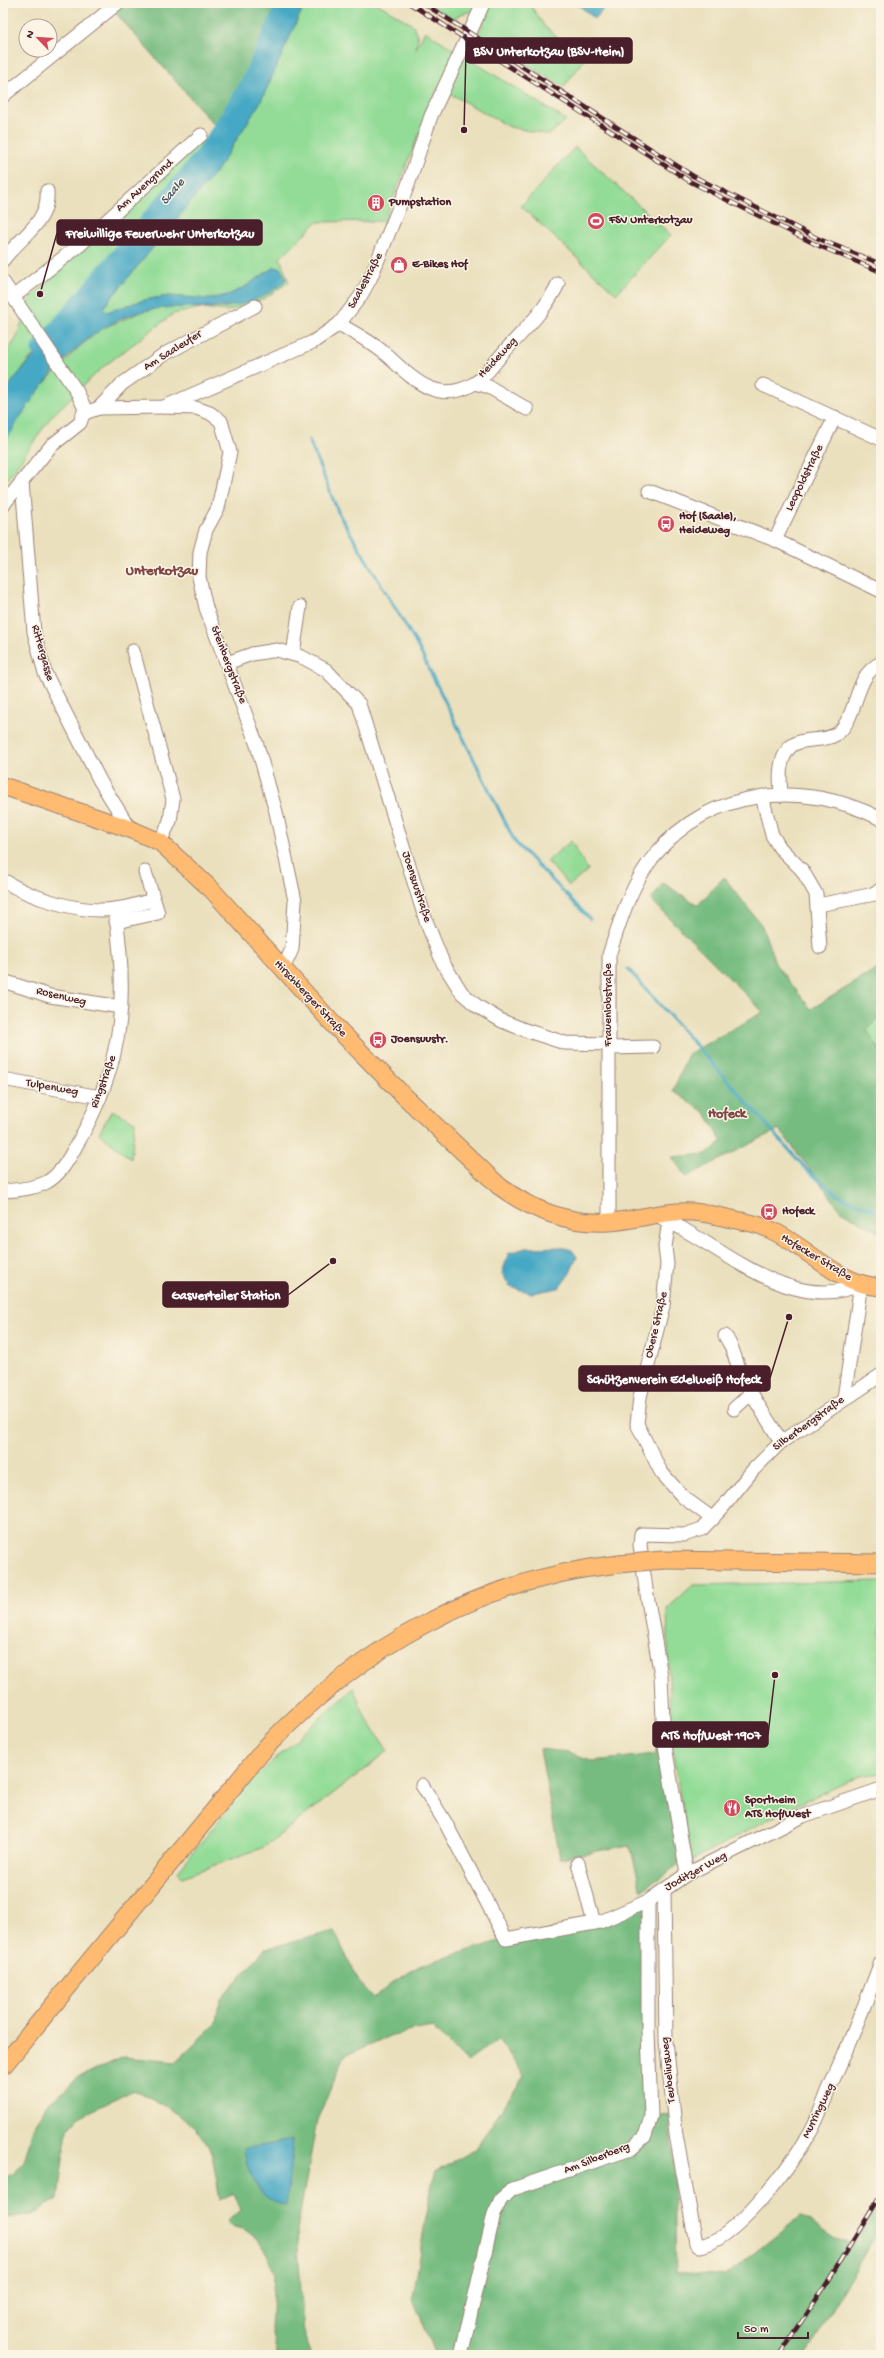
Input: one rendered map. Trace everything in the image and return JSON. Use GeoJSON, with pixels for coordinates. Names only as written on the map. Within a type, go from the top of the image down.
{"type":"FeatureCollection","features":[{"type":"Feature","properties":{"kind":"main road","name":"Hirschberger Straße"},"geometry":{"type":"LineString","coordinates":[[3,786],[128,826],[160,842],[212,890],[283,969],[399,1091],[499,1186],[517,1199],[551,1214],[586,1222],[609,1222]]}},
{"type":"Feature","properties":{"kind":"main road","name":"Hofecker Straße"},"geometry":{"type":"LineString","coordinates":[[609,1222],[653,1214],[693,1212],[749,1222],[792,1241],[838,1274],[861,1284],[881,1287]]}},
{"type":"Feature","properties":{"kind":"main road"},"geometry":{"type":"LineString","coordinates":[[3,2066],[266,1747],[301,1711],[338,1679],[404,1634],[490,1594],[566,1572],[619,1564],[663,1560],[881,1562]]}},
{"type":"Feature","properties":{"kind":"street"},"geometry":{"type":"LineString","coordinates":[[3,96],[118,3]]}},
{"type":"Feature","properties":{"kind":"street","name":"Saalestraße"},"geometry":{"type":"LineString","coordinates":[[84,413],[98,408],[164,407],[305,345],[328,333],[339,324],[360,297],[371,277],[408,185],[431,116],[483,4]]}},
{"type":"Feature","properties":{"kind":"street","name":"Am Auengrund"},"geometry":{"type":"LineString","coordinates":[[17,302],[201,135]]}},
{"type":"Feature","properties":{"kind":"street"},"geometry":{"type":"LineString","coordinates":[[3,260],[28,234],[39,219],[46,205],[47,191]]}},
{"type":"Feature","properties":{"kind":"street"},"geometry":{"type":"LineString","coordinates":[[3,282],[85,405],[80,423],[51,446],[3,505]]}},
{"type":"Feature","properties":{"kind":"street","name":"Heideweg"},"geometry":{"type":"LineString","coordinates":[[339,324],[369,342],[408,376],[430,388],[453,391],[476,383],[548,304],[558,284]]}},
{"type":"Feature","properties":{"kind":"street","name":"Am Saaleufer"},"geometry":{"type":"LineString","coordinates":[[98,408],[122,384],[163,355],[255,306]]}},
{"type":"Feature","properties":{"kind":"street"},"geometry":{"type":"LineString","coordinates":[[476,383],[490,387],[527,409]]}},
{"type":"Feature","properties":{"kind":"street"},"geometry":{"type":"LineString","coordinates":[[763,385],[881,439]]}},
{"type":"Feature","properties":{"kind":"street","name":"Steinbergstraße"},"geometry":{"type":"LineString","coordinates":[[164,407],[196,408],[210,413],[221,421],[230,452],[218,508],[206,530],[200,552],[199,577],[206,608],[257,745],[274,804],[295,901],[292,949],[283,969]]}},
{"type":"Feature","properties":{"kind":"street","name":"Leopoldstraße"},"geometry":{"type":"LineString","coordinates":[[775,540],[835,417]]}},
{"type":"Feature","properties":{"kind":"street","name":"Rittergasse"},"geometry":{"type":"LineString","coordinates":[[22,482],[34,632],[45,673],[100,781],[128,826]]}},
{"type":"Feature","properties":{"kind":"street"},"geometry":{"type":"LineString","coordinates":[[649,490],[775,540],[881,591]]}},
{"type":"Feature","properties":{"kind":"street"},"geometry":{"type":"LineString","coordinates":[[293,654],[300,607]]}},
{"type":"Feature","properties":{"kind":"street","name":"Joensuustraße"},"geometry":{"type":"LineString","coordinates":[[227,663],[252,654],[277,650],[302,656],[326,670],[359,704],[426,920],[443,963],[462,993],[490,1014],[525,1030],[564,1043],[653,1047]]}},
{"type":"Feature","properties":{"kind":"street"},"geometry":{"type":"LineString","coordinates":[[134,651],[173,799],[170,821],[160,842]]}},
{"type":"Feature","properties":{"kind":"street"},"geometry":{"type":"LineString","coordinates":[[781,795],[780,774],[782,761],[790,746],[796,743],[829,738],[839,732],[845,724],[868,672],[881,663]]}},
{"type":"Feature","properties":{"kind":"street"},"geometry":{"type":"LineString","coordinates":[[762,796],[772,835],[780,848],[802,870],[811,882],[818,905],[820,946]]}},
{"type":"Feature","properties":{"kind":"street","name":"Frauenlobstraße"},"geometry":{"type":"LineString","coordinates":[[609,1222],[609,955],[637,882],[654,856],[677,831],[702,815],[733,802],[762,796],[812,796],[849,805],[881,820]]}},
{"type":"Feature","properties":{"kind":"street"},"geometry":{"type":"LineString","coordinates":[[3,880],[14,887],[70,906],[116,916],[158,913],[145,872]]}},
{"type":"Feature","properties":{"kind":"street"},"geometry":{"type":"LineString","coordinates":[[818,905],[875,894],[881,889]]}},
{"type":"Feature","properties":{"kind":"street","name":"Ringstraße"},"geometry":{"type":"LineString","coordinates":[[3,1191],[19,1190],[45,1183],[56,1175],[67,1162],[100,1097],[112,1066],[121,1007],[122,977],[116,916]]}},
{"type":"Feature","properties":{"kind":"street","name":"Rosenweg"},"geometry":{"type":"LineString","coordinates":[[3,981],[50,996],[121,1007]]}},
{"type":"Feature","properties":{"kind":"street","name":"Tulpenweg"},"geometry":{"type":"LineString","coordinates":[[3,1079],[100,1097]]}},
{"type":"Feature","properties":{"kind":"street"},"geometry":{"type":"LineString","coordinates":[[653,1214],[688,1230],[727,1257],[790,1287],[831,1292],[847,1291],[861,1284]]}},
{"type":"Feature","properties":{"kind":"street","name":"Obere Straße"},"geometry":{"type":"LineString","coordinates":[[669,1221],[665,1247],[667,1264],[664,1306],[640,1397],[637,1424],[661,1472],[683,1497],[713,1519]]}},
{"type":"Feature","properties":{"kind":"street"},"geometry":{"type":"LineString","coordinates":[[844,1398],[861,1284]]}},
{"type":"Feature","properties":{"kind":"street"},"geometry":{"type":"LineString","coordinates":[[726,1336],[733,1347],[736,1362],[751,1393],[781,1442]]}},
{"type":"Feature","properties":{"kind":"street","name":"Silberbergstraße"},"geometry":{"type":"LineString","coordinates":[[687,1874],[664,1740],[658,1650],[646,1589],[640,1539],[641,1534],[684,1535],[702,1529],[713,1519],[753,1470],[781,1442],[844,1398],[881,1375]]}},
{"type":"Feature","properties":{"kind":"street"},"geometry":{"type":"LineString","coordinates":[[734,1409],[751,1393]]}},
{"type":"Feature","properties":{"kind":"street","name":"Joditzer Weg"},"geometry":{"type":"LineString","coordinates":[[422,1785],[446,1822],[506,1939],[594,1923],[648,1901],[687,1874],[803,1816],[881,1789]]}},
{"type":"Feature","properties":{"kind":"street"},"geometry":{"type":"LineString","coordinates":[[578,1863],[594,1923]]}},
{"type":"Feature","properties":{"kind":"street","name":"Teubeliusweg"},"geometry":{"type":"LineString","coordinates":[[664,1890],[666,2041],[677,2143],[696,2243],[700,2246]]}},
{"type":"Feature","properties":{"kind":"street","name":"Am Silberberg"},"geometry":{"type":"LineString","coordinates":[[461,2355],[494,2214],[501,2199],[512,2190],[631,2149],[645,2136],[651,2117],[648,2031],[648,1901]]}},
{"type":"Feature","properties":{"kind":"street","name":"Murringweg"},"geometry":{"type":"LineString","coordinates":[[700,2246],[708,2245],[722,2238],[753,2209],[809,2136],[853,2037],[881,1962]]}},
{"type":"Feature","properties":{"kind":"green space"},"geometry":{"type":"Polygon","coordinates":[[[122,3],[285,3],[267,47],[217,128],[113,10],[122,3]]]}},
{"type":"Feature","properties":{"kind":"green space"},"geometry":{"type":"Polygon","coordinates":[[[305,3],[377,3],[413,25],[418,37],[416,48],[425,31],[566,120],[549,135],[510,127],[438,87],[384,221],[317,222],[280,258],[289,282],[265,298],[247,306],[226,311],[201,308],[173,314],[103,367],[51,417],[3,486],[3,446],[16,423],[39,389],[76,350],[101,329],[144,311],[171,306],[226,308],[274,267],[245,287],[228,295],[209,299],[169,296],[144,300],[107,312],[103,308],[218,169],[261,101],[305,3]]]}},
{"type":"Feature","properties":{"kind":"green space"},"geometry":{"type":"Polygon","coordinates":[[[427,3],[529,3],[545,27],[585,59],[564,87],[477,35],[482,27],[483,18],[474,11],[460,14],[456,18],[459,23],[427,3]]]}},
{"type":"Feature","properties":{"kind":"green space"},"geometry":{"type":"Polygon","coordinates":[[[267,47],[236,108],[199,165],[28,361],[3,396],[3,358],[16,339],[29,300],[129,204],[217,128],[267,47]]]}},
{"type":"Feature","properties":{"kind":"green space","name":"FSV Unterkotzau"},"geometry":{"type":"Polygon","coordinates":[[[575,147],[671,235],[616,294],[521,206],[575,147]]]}},
{"type":"Feature","properties":{"kind":"green space"},"geometry":{"type":"Polygon","coordinates":[[[571,841],[588,870],[569,886],[547,861],[571,841]]]}},
{"type":"Feature","properties":{"kind":"green space"},"geometry":{"type":"Polygon","coordinates":[[[724,877],[762,926],[776,965],[811,1009],[881,967],[881,1012],[867,1031],[881,1052],[881,1233],[842,1212],[779,1129],[686,1177],[672,1157],[706,1154],[722,1142],[706,1113],[673,1091],[688,1054],[763,1012],[651,900],[663,883],[698,905],[724,877]]]}},
{"type":"Feature","properties":{"kind":"green space"},"geometry":{"type":"Polygon","coordinates":[[[881,1012],[881,1052],[866,1031],[881,1012]]]}},
{"type":"Feature","properties":{"kind":"green space"},"geometry":{"type":"Polygon","coordinates":[[[112,1110],[135,1122],[131,1159],[99,1133],[112,1110]]]}},
{"type":"Feature","properties":{"kind":"green space"},"geometry":{"type":"Polygon","coordinates":[[[881,1581],[881,1773],[860,1776],[785,1810],[691,1861],[671,1742],[667,1609],[693,1585],[881,1581]]]}},
{"type":"Feature","properties":{"kind":"green space"},"geometry":{"type":"Polygon","coordinates":[[[353,1688],[366,1718],[388,1751],[264,1847],[182,1877],[178,1871],[248,1784],[353,1688]]]}},
{"type":"Feature","properties":{"kind":"green space"},"geometry":{"type":"Polygon","coordinates":[[[658,1745],[682,1862],[641,1891],[630,1845],[560,1858],[540,1749],[568,1752],[594,1761],[655,1754],[658,1745]]]}},
{"type":"Feature","properties":{"kind":"green space"},"geometry":{"type":"Polygon","coordinates":[[[648,1901],[652,2117],[669,2115],[674,2171],[676,2272],[725,2276],[801,2216],[838,2241],[852,2243],[881,2198],[881,2226],[806,2355],[436,2355],[412,2297],[434,2172],[475,2150],[524,2076],[499,2039],[467,2062],[432,2027],[392,2035],[345,2055],[317,2120],[297,2230],[304,2338],[311,2355],[277,2355],[271,2330],[274,2273],[267,2253],[256,2238],[244,2229],[235,2227],[227,2222],[240,2210],[233,2193],[220,2200],[212,2155],[204,2137],[191,2124],[152,2097],[132,2091],[79,2117],[70,2127],[65,2143],[58,2199],[32,2214],[3,2219],[3,2178],[15,2173],[24,2161],[33,2129],[47,2105],[79,2077],[124,2057],[176,2062],[217,2023],[220,2000],[265,1949],[334,1931],[359,1982],[374,1998],[392,1983],[421,1965],[506,1939],[594,1923],[648,1901]]]}},
{"type":"Feature","properties":{"kind":"water"},"geometry":{"type":"Polygon","coordinates":[[[285,3],[305,3],[261,101],[218,169],[103,308],[107,312],[144,300],[169,296],[209,299],[228,295],[245,287],[274,267],[280,268],[286,278],[285,280],[279,286],[258,299],[242,304],[210,307],[161,308],[144,311],[121,319],[99,331],[79,346],[45,383],[29,404],[3,446],[3,396],[14,379],[199,165],[225,127],[247,87],[285,3]]]}},
{"type":"Feature","properties":{"kind":"water"},"geometry":{"type":"Polygon","coordinates":[[[576,3],[600,3],[605,7],[595,19],[576,3]]]}},
{"type":"Feature","properties":{"kind":"water"},"geometry":{"type":"Polygon","coordinates":[[[560,1247],[572,1250],[577,1257],[570,1273],[559,1288],[532,1293],[510,1287],[502,1273],[509,1253],[526,1248],[560,1247]]]}},
{"type":"Feature","properties":{"kind":"water"},"geometry":{"type":"Polygon","coordinates":[[[293,2140],[286,2206],[271,2201],[260,2191],[252,2178],[244,2149],[293,2140]]]}},
{"type":"Feature","properties":{"kind":"waterway","name":"Saale"},"geometry":{"type":"LineString","coordinates":[[40,349],[205,154],[246,89],[286,3]]}},
{"type":"Feature","properties":{"kind":"waterway"},"geometry":{"type":"LineString","coordinates":[[309,440],[339,514],[416,643],[515,842],[590,919]]}},
{"type":"Feature","properties":{"kind":"waterway"},"geometry":{"type":"LineString","coordinates":[[628,969],[808,1171],[837,1195],[881,1213]]}},
{"type":"Feature","properties":{"kind":"railway"},"geometry":{"type":"LineString","coordinates":[[409,3],[691,182],[817,245],[881,272]]}},
{"type":"Feature","properties":{"kind":"railway"},"geometry":{"type":"LineString","coordinates":[[423,3],[693,176],[819,239],[881,264]]}},
{"type":"Feature","properties":{"kind":"railway"},"geometry":{"type":"LineString","coordinates":[[780,2355],[827,2283],[881,2195]]}},
{"type":"Feature","properties":{"kind":"place","name":"BSV Unterkotzau (BSV-Heim)"},"geometry":{"type":"Point","coordinates":[464,130]}},
{"type":"Feature","properties":{"kind":"place","name":"Pumpstation"},"geometry":{"type":"Point","coordinates":[376,203]}},
{"type":"Feature","properties":{"kind":"place","name":"FSV Unterkotzau"},"geometry":{"type":"Point","coordinates":[596,221]}},
{"type":"Feature","properties":{"kind":"place","name":"E-Bikes Hof"},"geometry":{"type":"Point","coordinates":[399,265]}},
{"type":"Feature","properties":{"kind":"place","name":"Freiwillige Feuerwehr Unterkotzau"},"geometry":{"type":"Point","coordinates":[40,294]}},
{"type":"Feature","properties":{"kind":"place","name":"Hof (Saale), Heideweg"},"geometry":{"type":"Point","coordinates":[666,524]}},
{"type":"Feature","properties":{"kind":"place","name":"Joensuustr."},"geometry":{"type":"Point","coordinates":[378,1040]}},
{"type":"Feature","properties":{"kind":"place","name":"Hofeck"},"geometry":{"type":"Point","coordinates":[769,1212]}},
{"type":"Feature","properties":{"kind":"place","name":"Gasverteiler Station"},"geometry":{"type":"Point","coordinates":[333,1261]}},
{"type":"Feature","properties":{"kind":"place","name":"Schützenverein Edelweiß Hofeck"},"geometry":{"type":"Point","coordinates":[789,1317]}},
{"type":"Feature","properties":{"kind":"place","name":"ATS Hof/West 1907"},"geometry":{"type":"Point","coordinates":[775,1675]}},
{"type":"Feature","properties":{"kind":"place","name":"Sportheim ATS Hof/West"},"geometry":{"type":"Point","coordinates":[732,1808]}},
{"type":"Feature","properties":{"kind":"district","name":"Unterkotzau"},"geometry":{"type":"Point","coordinates":[162,571]}},
{"type":"Feature","properties":{"kind":"district","name":"Hofeck"},"geometry":{"type":"Point","coordinates":[727,1114]}}]}
